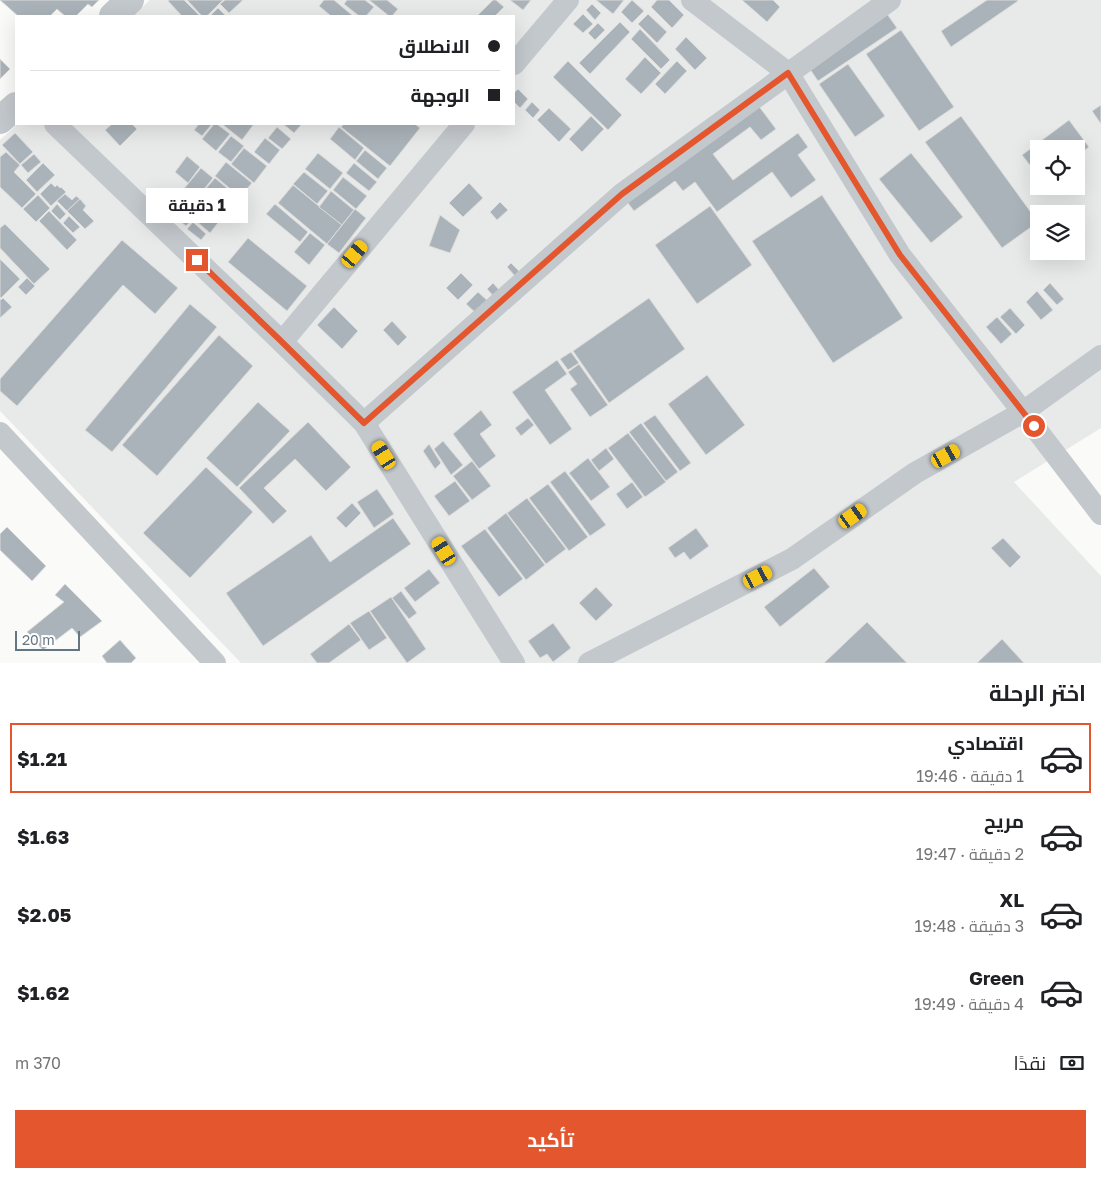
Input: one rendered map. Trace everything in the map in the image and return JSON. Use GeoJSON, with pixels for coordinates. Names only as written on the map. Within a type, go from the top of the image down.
{"type":"FeatureCollection","features":[{"type":"Feature","properties":{"kind":"street"},"geometry":{"type":"LineString","coordinates":[[114,15],[130,0]]}},
{"type":"Feature","properties":{"kind":"street"},"geometry":{"type":"LineString","coordinates":[[515,63],[568,0]]}},
{"type":"Feature","properties":{"kind":"street"},"geometry":{"type":"LineString","coordinates":[[692,0],[788,73],[900,255],[1101,514]]}},
{"type":"Feature","properties":{"kind":"street"},"geometry":{"type":"LineString","coordinates":[[364,423],[622,194],[890,0]]}},
{"type":"Feature","properties":{"kind":"street"},"geometry":{"type":"LineString","coordinates":[[0,120],[15,107]]}},
{"type":"Feature","properties":{"kind":"street"},"geometry":{"type":"LineString","coordinates":[[56,125],[364,423],[514,663]]}},
{"type":"Feature","properties":{"kind":"street"},"geometry":{"type":"LineString","coordinates":[[282,342],[463,125]]}},
{"type":"Feature","properties":{"kind":"street"},"geometry":{"type":"LineString","coordinates":[[589,663],[792,560],[915,473],[1023,412],[1101,356]]}},
{"type":"Feature","properties":{"kind":"street"},"geometry":{"type":"LineString","coordinates":[[0,432],[215,663]]}},
{"type":"Feature","properties":{"kind":"shaded area"},"geometry":{"type":"Polygon","coordinates":[[[150,0],[1101,0],[1101,428],[1014,482],[1101,576],[1101,663],[241,663],[0,411],[0,140],[17,125],[515,125],[515,15],[134,15],[150,0]]]}},
{"type":"Feature","properties":{"kind":"building"},"geometry":{"type":"Polygon","coordinates":[[[0,0],[99,0],[92,7],[88,4],[77,15],[64,15],[57,9],[51,15],[17,15],[0,0]]]}},
{"type":"Feature","properties":{"kind":"building"},"geometry":{"type":"Polygon","coordinates":[[[184,0],[199,15],[181,15],[168,1],[184,0]]]}},
{"type":"Feature","properties":{"kind":"building"},"geometry":{"type":"Polygon","coordinates":[[[187,0],[223,0],[208,15],[201,15],[187,0]]]}},
{"type":"Feature","properties":{"kind":"building"},"geometry":{"type":"Polygon","coordinates":[[[225,0],[243,0],[229,13],[220,4],[225,0]]]}},
{"type":"Feature","properties":{"kind":"building"},"geometry":{"type":"Polygon","coordinates":[[[324,0],[334,0],[352,15],[330,15],[319,6],[324,0]]]}},
{"type":"Feature","properties":{"kind":"building"},"geometry":{"type":"Polygon","coordinates":[[[347,0],[365,0],[374,7],[367,15],[358,15],[344,4],[347,0]]]}},
{"type":"Feature","properties":{"kind":"building"},"geometry":{"type":"Polygon","coordinates":[[[369,0],[387,0],[398,9],[393,15],[388,15],[369,0]]]}},
{"type":"Feature","properties":{"kind":"building"},"geometry":{"type":"Polygon","coordinates":[[[493,0],[496,0],[504,7],[496,15],[478,15],[493,0]]]}},
{"type":"Feature","properties":{"kind":"building"},"geometry":{"type":"Polygon","coordinates":[[[510,0],[531,0],[523,10],[510,0]]]}},
{"type":"Feature","properties":{"kind":"building"},"geometry":{"type":"Polygon","coordinates":[[[596,0],[624,0],[613,14],[596,0]]]}},
{"type":"Feature","properties":{"kind":"building"},"geometry":{"type":"Polygon","coordinates":[[[632,0],[644,11],[632,23],[621,12],[632,0]]]}},
{"type":"Feature","properties":{"kind":"building"},"geometry":{"type":"Polygon","coordinates":[[[657,0],[669,0],[684,15],[672,28],[651,7],[657,0]]]}},
{"type":"Feature","properties":{"kind":"building"},"geometry":{"type":"Polygon","coordinates":[[[742,0],[773,0],[780,7],[767,22],[742,0]]]}},
{"type":"Feature","properties":{"kind":"building"},"geometry":{"type":"Polygon","coordinates":[[[987,0],[1018,1],[951,47],[941,31],[987,0]]]}},
{"type":"Feature","properties":{"kind":"building"},"geometry":{"type":"Polygon","coordinates":[[[592,4],[601,13],[595,20],[586,10],[592,4]]]}},
{"type":"Feature","properties":{"kind":"building"},"geometry":{"type":"Polygon","coordinates":[[[218,8],[225,15],[211,15],[218,8]]]}},
{"type":"Feature","properties":{"kind":"building"},"geometry":{"type":"Polygon","coordinates":[[[885,11],[897,28],[818,81],[807,65],[885,11]]]}},
{"type":"Feature","properties":{"kind":"building"},"geometry":{"type":"Polygon","coordinates":[[[583,14],[593,24],[583,33],[573,24],[583,14]]]}},
{"type":"Feature","properties":{"kind":"building"},"geometry":{"type":"Polygon","coordinates":[[[648,14],[667,32],[657,43],[638,24],[648,14]]]}},
{"type":"Feature","properties":{"kind":"building"},"geometry":{"type":"Polygon","coordinates":[[[620,22],[630,32],[590,74],[579,63],[620,22]]]}},
{"type":"Feature","properties":{"kind":"building"},"geometry":{"type":"Polygon","coordinates":[[[598,23],[605,30],[595,40],[588,33],[598,23]]]}},
{"type":"Feature","properties":{"kind":"building"},"geometry":{"type":"Polygon","coordinates":[[[640,29],[670,60],[661,69],[631,39],[640,29]]]}},
{"type":"Feature","properties":{"kind":"building"},"geometry":{"type":"Polygon","coordinates":[[[901,30],[954,107],[919,131],[866,54],[901,30]]]}},
{"type":"Feature","properties":{"kind":"building"},"geometry":{"type":"Polygon","coordinates":[[[686,37],[707,58],[695,70],[675,49],[686,37]]]}},
{"type":"Feature","properties":{"kind":"building"},"geometry":{"type":"Polygon","coordinates":[[[645,57],[661,73],[641,94],[625,79],[645,57]]]}},
{"type":"Feature","properties":{"kind":"building"},"geometry":{"type":"Polygon","coordinates":[[[0,59],[10,69],[0,79],[0,59]]]}},
{"type":"Feature","properties":{"kind":"building"},"geometry":{"type":"Polygon","coordinates":[[[568,61],[622,115],[608,130],[553,77],[568,61]]]}},
{"type":"Feature","properties":{"kind":"building"},"geometry":{"type":"Polygon","coordinates":[[[677,61],[687,71],[665,94],[655,84],[677,61]]]}},
{"type":"Feature","properties":{"kind":"building"},"geometry":{"type":"Polygon","coordinates":[[[848,64],[885,116],[855,137],[819,84],[848,64]]]}},
{"type":"Feature","properties":{"kind":"building"},"geometry":{"type":"Polygon","coordinates":[[[518,89],[528,99],[520,108],[515,103],[515,92],[518,89]]]}},
{"type":"Feature","properties":{"kind":"building"},"geometry":{"type":"Polygon","coordinates":[[[755,101],[776,129],[761,140],[750,127],[713,154],[733,180],[798,133],[808,147],[798,155],[816,180],[791,198],[772,172],[717,212],[695,182],[683,191],[675,181],[634,211],[624,198],[755,101]]]}},
{"type":"Feature","properties":{"kind":"building"},"geometry":{"type":"Polygon","coordinates":[[[532,102],[540,110],[533,118],[525,110],[532,102]]]}},
{"type":"Feature","properties":{"kind":"building"},"geometry":{"type":"Polygon","coordinates":[[[1101,105],[1101,124],[1092,111],[1101,105]]]}},
{"type":"Feature","properties":{"kind":"building"},"geometry":{"type":"Polygon","coordinates":[[[549,108],[571,129],[559,142],[537,120],[549,108]]]}},
{"type":"Feature","properties":{"kind":"building"},"geometry":{"type":"Polygon","coordinates":[[[591,116],[604,129],[582,152],[569,139],[591,116]]]}},
{"type":"Feature","properties":{"kind":"building"},"geometry":{"type":"Polygon","coordinates":[[[961,116],[1030,211],[1030,228],[1002,248],[925,142],[961,116]]]}},
{"type":"Feature","properties":{"kind":"building"},"geometry":{"type":"Polygon","coordinates":[[[1069,120],[1084,140],[1042,140],[1069,120]]]}},
{"type":"Feature","properties":{"kind":"building"},"geometry":{"type":"Polygon","coordinates":[[[111,125],[133,125],[137,129],[120,146],[105,130],[111,125]]]}},
{"type":"Feature","properties":{"kind":"building"},"geometry":{"type":"Polygon","coordinates":[[[198,125],[211,125],[202,136],[194,130],[198,125]]]}},
{"type":"Feature","properties":{"kind":"building"},"geometry":{"type":"Polygon","coordinates":[[[213,125],[218,125],[230,134],[216,151],[202,139],[213,125]]]}},
{"type":"Feature","properties":{"kind":"building"},"geometry":{"type":"Polygon","coordinates":[[[223,125],[253,125],[242,140],[223,125]]]}},
{"type":"Feature","properties":{"kind":"building"},"geometry":{"type":"Polygon","coordinates":[[[284,125],[301,125],[294,133],[284,125]]]}},
{"type":"Feature","properties":{"kind":"building"},"geometry":{"type":"Polygon","coordinates":[[[343,125],[416,125],[420,128],[390,166],[341,127],[343,125]]]}},
{"type":"Feature","properties":{"kind":"building"},"geometry":{"type":"Polygon","coordinates":[[[277,127],[291,139],[282,149],[268,138],[277,127]]]}},
{"type":"Feature","properties":{"kind":"building"},"geometry":{"type":"Polygon","coordinates":[[[339,127],[364,148],[355,160],[330,139],[339,127]]]}},
{"type":"Feature","properties":{"kind":"building"},"geometry":{"type":"Polygon","coordinates":[[[15,133],[33,152],[20,164],[2,145],[15,133]]]}},
{"type":"Feature","properties":{"kind":"building"},"geometry":{"type":"Polygon","coordinates":[[[231,136],[244,146],[231,162],[218,152],[231,136]]]}},
{"type":"Feature","properties":{"kind":"building"},"geometry":{"type":"Polygon","coordinates":[[[265,138],[280,150],[269,164],[254,152],[265,138]]]}},
{"type":"Feature","properties":{"kind":"building"},"geometry":{"type":"Polygon","coordinates":[[[1085,142],[1089,147],[1085,150],[1085,142]]]}},
{"type":"Feature","properties":{"kind":"building"},"geometry":{"type":"Polygon","coordinates":[[[244,148],[267,166],[254,183],[231,164],[244,148]]]}},
{"type":"Feature","properties":{"kind":"building"},"geometry":{"type":"Polygon","coordinates":[[[1030,149],[1030,165],[1022,155],[1030,149]]]}},
{"type":"Feature","properties":{"kind":"building"},"geometry":{"type":"Polygon","coordinates":[[[365,150],[387,168],[378,179],[356,161],[365,150]]]}},
{"type":"Feature","properties":{"kind":"building"},"geometry":{"type":"Polygon","coordinates":[[[6,152],[20,165],[14,172],[36,194],[22,208],[0,187],[0,157],[6,152]]]}},
{"type":"Feature","properties":{"kind":"building"},"geometry":{"type":"Polygon","coordinates":[[[318,153],[343,173],[330,189],[305,169],[318,153]]]}},
{"type":"Feature","properties":{"kind":"building"},"geometry":{"type":"Polygon","coordinates":[[[911,153],[963,217],[931,243],[879,179],[911,153]]]}},
{"type":"Feature","properties":{"kind":"building"},"geometry":{"type":"Polygon","coordinates":[[[34,154],[41,162],[28,173],[21,165],[34,154]]]}},
{"type":"Feature","properties":{"kind":"building"},"geometry":{"type":"Polygon","coordinates":[[[187,156],[200,167],[188,183],[175,172],[187,156]]]}},
{"type":"Feature","properties":{"kind":"building"},"geometry":{"type":"Polygon","coordinates":[[[226,162],[252,183],[240,197],[215,176],[226,162]]]}},
{"type":"Feature","properties":{"kind":"building"},"geometry":{"type":"Polygon","coordinates":[[[43,163],[55,175],[37,192],[26,180],[43,163]]]}},
{"type":"Feature","properties":{"kind":"building"},"geometry":{"type":"Polygon","coordinates":[[[354,163],[377,182],[369,191],[346,173],[354,163]]]}},
{"type":"Feature","properties":{"kind":"building"},"geometry":{"type":"Polygon","coordinates":[[[201,168],[213,178],[185,213],[173,202],[201,168]]]}},
{"type":"Feature","properties":{"kind":"building"},"geometry":{"type":"Polygon","coordinates":[[[304,172],[328,191],[317,204],[293,184],[304,172]]]}},
{"type":"Feature","properties":{"kind":"building"},"geometry":{"type":"Polygon","coordinates":[[[343,177],[367,196],[356,209],[333,190],[343,177]]]}},
{"type":"Feature","properties":{"kind":"building"},"geometry":{"type":"Polygon","coordinates":[[[215,178],[239,198],[227,213],[202,193],[215,178]]]}},
{"type":"Feature","properties":{"kind":"building"},"geometry":{"type":"Polygon","coordinates":[[[51,183],[55,187],[57,185],[61,187],[66,192],[51,206],[40,194],[51,183]]]}},
{"type":"Feature","properties":{"kind":"building"},"geometry":{"type":"Polygon","coordinates":[[[469,183],[483,198],[463,217],[449,203],[469,183]]]}},
{"type":"Feature","properties":{"kind":"building"},"geometry":{"type":"Polygon","coordinates":[[[293,185],[342,225],[327,244],[278,203],[293,185]]]}},
{"type":"Feature","properties":{"kind":"building"},"geometry":{"type":"Polygon","coordinates":[[[331,191],[354,210],[342,225],[319,207],[331,191]]]}},
{"type":"Feature","properties":{"kind":"building"},"geometry":{"type":"Polygon","coordinates":[[[200,193],[211,202],[196,221],[185,213],[200,193]]]}},
{"type":"Feature","properties":{"kind":"building"},"geometry":{"type":"Polygon","coordinates":[[[65,194],[72,200],[76,196],[80,199],[67,211],[57,201],[65,194]]]}},
{"type":"Feature","properties":{"kind":"building"},"geometry":{"type":"Polygon","coordinates":[[[38,195],[50,208],[36,222],[23,209],[38,195]]]}},
{"type":"Feature","properties":{"kind":"building"},"geometry":{"type":"Polygon","coordinates":[[[822,195],[903,318],[833,363],[752,241],[822,195]]]}},
{"type":"Feature","properties":{"kind":"building"},"geometry":{"type":"Polygon","coordinates":[[[80,199],[86,206],[83,210],[94,221],[85,229],[67,211],[80,199]]]}},
{"type":"Feature","properties":{"kind":"building"},"geometry":{"type":"Polygon","coordinates":[[[169,201],[192,220],[186,226],[163,208],[169,201]]]}},
{"type":"Feature","properties":{"kind":"building"},"geometry":{"type":"Polygon","coordinates":[[[211,202],[225,214],[210,233],[196,221],[211,202]]]}},
{"type":"Feature","properties":{"kind":"building"},"geometry":{"type":"Polygon","coordinates":[[[500,202],[508,210],[497,220],[490,212],[500,202]]]}},
{"type":"Feature","properties":{"kind":"building"},"geometry":{"type":"Polygon","coordinates":[[[57,204],[66,214],[60,220],[51,211],[57,204]]]}},
{"type":"Feature","properties":{"kind":"building"},"geometry":{"type":"Polygon","coordinates":[[[275,204],[308,232],[300,242],[266,214],[275,204]]]}},
{"type":"Feature","properties":{"kind":"building"},"geometry":{"type":"Polygon","coordinates":[[[710,206],[752,265],[697,304],[655,245],[710,206]]]}},
{"type":"Feature","properties":{"kind":"building"},"geometry":{"type":"Polygon","coordinates":[[[355,209],[366,218],[339,253],[327,244],[355,209]]]}},
{"type":"Feature","properties":{"kind":"building"},"geometry":{"type":"Polygon","coordinates":[[[49,211],[77,240],[67,250],[39,221],[49,211]]]}},
{"type":"Feature","properties":{"kind":"building"},"geometry":{"type":"Polygon","coordinates":[[[440,215],[460,230],[450,253],[429,246],[440,215]]]}},
{"type":"Feature","properties":{"kind":"building"},"geometry":{"type":"Polygon","coordinates":[[[69,216],[80,227],[73,233],[63,223],[69,216]]]}},
{"type":"Feature","properties":{"kind":"building"},"geometry":{"type":"Polygon","coordinates":[[[193,222],[206,234],[201,240],[187,229],[193,222]]]}},
{"type":"Feature","properties":{"kind":"building"},"geometry":{"type":"Polygon","coordinates":[[[5,224],[50,269],[34,284],[0,248],[0,228],[5,224]]]}},
{"type":"Feature","properties":{"kind":"building"},"geometry":{"type":"Polygon","coordinates":[[[310,233],[325,245],[309,265],[294,252],[310,233]]]}},
{"type":"Feature","properties":{"kind":"building"},"geometry":{"type":"Polygon","coordinates":[[[248,238],[307,286],[287,311],[228,262],[248,238]]]}},
{"type":"Feature","properties":{"kind":"building"},"geometry":{"type":"Polygon","coordinates":[[[122,240],[178,288],[155,314],[123,285],[17,406],[0,391],[0,379],[122,240]]]}},
{"type":"Feature","properties":{"kind":"building"},"geometry":{"type":"Polygon","coordinates":[[[0,259],[20,279],[1,298],[0,297],[0,259]]]}},
{"type":"Feature","properties":{"kind":"building"},"geometry":{"type":"Polygon","coordinates":[[[511,263],[519,271],[515,276],[507,267],[511,263]]]}},
{"type":"Feature","properties":{"kind":"building"},"geometry":{"type":"Polygon","coordinates":[[[461,273],[473,285],[458,300],[446,288],[461,273]]]}},
{"type":"Feature","properties":{"kind":"building"},"geometry":{"type":"Polygon","coordinates":[[[27,278],[35,286],[26,295],[18,287],[27,278]]]}},
{"type":"Feature","properties":{"kind":"building"},"geometry":{"type":"Polygon","coordinates":[[[493,283],[501,292],[495,298],[487,289],[493,283]]]}},
{"type":"Feature","properties":{"kind":"building"},"geometry":{"type":"Polygon","coordinates":[[[1050,283],[1064,299],[1057,305],[1043,290],[1050,283]]]}},
{"type":"Feature","properties":{"kind":"building"},"geometry":{"type":"Polygon","coordinates":[[[1037,291],[1053,310],[1041,320],[1026,302],[1037,291]]]}},
{"type":"Feature","properties":{"kind":"building"},"geometry":{"type":"Polygon","coordinates":[[[478,292],[490,303],[478,315],[466,304],[478,292]]]}},
{"type":"Feature","properties":{"kind":"building"},"geometry":{"type":"Polygon","coordinates":[[[3,298],[12,307],[0,318],[0,299],[3,298]]]}},
{"type":"Feature","properties":{"kind":"building"},"geometry":{"type":"Polygon","coordinates":[[[649,298],[685,349],[609,403],[573,351],[649,298]]]}},
{"type":"Feature","properties":{"kind":"building"},"geometry":{"type":"Polygon","coordinates":[[[190,304],[217,327],[112,452],[85,430],[190,304]]]}},
{"type":"Feature","properties":{"kind":"building"},"geometry":{"type":"Polygon","coordinates":[[[334,307],[358,331],[342,349],[317,325],[334,307]]]}},
{"type":"Feature","properties":{"kind":"building"},"geometry":{"type":"Polygon","coordinates":[[[1010,308],[1025,325],[1016,334],[1000,317],[1010,308]]]}},
{"type":"Feature","properties":{"kind":"building"},"geometry":{"type":"Polygon","coordinates":[[[997,317],[1012,334],[1001,344],[986,327],[997,317]]]}},
{"type":"Feature","properties":{"kind":"building"},"geometry":{"type":"Polygon","coordinates":[[[392,321],[407,337],[398,346],[383,330],[392,321]]]}},
{"type":"Feature","properties":{"kind":"building"},"geometry":{"type":"Polygon","coordinates":[[[219,335],[253,366],[157,476],[122,445],[219,335]]]}},
{"type":"Feature","properties":{"kind":"building"},"geometry":{"type":"Polygon","coordinates":[[[571,352],[579,363],[568,370],[560,359],[571,352]]]}},
{"type":"Feature","properties":{"kind":"building"},"geometry":{"type":"Polygon","coordinates":[[[557,360],[567,374],[545,390],[572,429],[550,445],[512,392],[557,360]]]}},
{"type":"Feature","properties":{"kind":"building"},"geometry":{"type":"Polygon","coordinates":[[[579,364],[608,405],[590,417],[570,389],[577,384],[568,372],[579,364]]]}},
{"type":"Feature","properties":{"kind":"building"},"geometry":{"type":"Polygon","coordinates":[[[707,375],[745,425],[706,455],[668,404],[707,375]]]}},
{"type":"Feature","properties":{"kind":"building"},"geometry":{"type":"Polygon","coordinates":[[[258,402],[290,431],[237,487],[206,458],[258,402]]]}},
{"type":"Feature","properties":{"kind":"building"},"geometry":{"type":"Polygon","coordinates":[[[481,410],[492,425],[480,434],[496,456],[479,469],[453,434],[481,410]]]}},
{"type":"Feature","properties":{"kind":"building"},"geometry":{"type":"Polygon","coordinates":[[[655,415],[691,463],[680,471],[643,423],[655,415]]]}},
{"type":"Feature","properties":{"kind":"building"},"geometry":{"type":"Polygon","coordinates":[[[528,418],[534,425],[521,436],[515,428],[528,418]]]}},
{"type":"Feature","properties":{"kind":"building"},"geometry":{"type":"Polygon","coordinates":[[[308,422],[351,467],[326,491],[295,459],[264,488],[287,511],[273,524],[239,488],[308,422]]]}},
{"type":"Feature","properties":{"kind":"building"},"geometry":{"type":"Polygon","coordinates":[[[641,423],[678,472],[666,481],[629,432],[641,423]]]}},
{"type":"Feature","properties":{"kind":"building"},"geometry":{"type":"Polygon","coordinates":[[[628,433],[666,482],[645,497],[608,448],[628,433]]]}},
{"type":"Feature","properties":{"kind":"building"},"geometry":{"type":"Polygon","coordinates":[[[443,441],[463,465],[451,475],[434,449],[443,441]]]}},
{"type":"Feature","properties":{"kind":"building"},"geometry":{"type":"Polygon","coordinates":[[[429,444],[441,463],[435,469],[423,451],[429,444]]]}},
{"type":"Feature","properties":{"kind":"building"},"geometry":{"type":"Polygon","coordinates":[[[606,448],[614,459],[599,471],[591,460],[606,448]]]}},
{"type":"Feature","properties":{"kind":"building"},"geometry":{"type":"Polygon","coordinates":[[[588,458],[610,487],[591,501],[569,473],[588,458]]]}},
{"type":"Feature","properties":{"kind":"building"},"geometry":{"type":"Polygon","coordinates":[[[472,461],[491,486],[472,500],[453,476],[472,461]]]}},
{"type":"Feature","properties":{"kind":"building"},"geometry":{"type":"Polygon","coordinates":[[[206,467],[253,512],[190,578],[143,533],[206,467]]]}},
{"type":"Feature","properties":{"kind":"building"},"geometry":{"type":"Polygon","coordinates":[[[565,471],[606,525],[590,536],[550,482],[565,471]]]}},
{"type":"Feature","properties":{"kind":"building"},"geometry":{"type":"Polygon","coordinates":[[[455,481],[470,501],[449,516],[434,496],[455,481]]]}},
{"type":"Feature","properties":{"kind":"building"},"geometry":{"type":"Polygon","coordinates":[[[632,482],[643,497],[627,509],[616,494],[632,482]]]}},
{"type":"Feature","properties":{"kind":"building"},"geometry":{"type":"Polygon","coordinates":[[[548,484],[588,537],[569,551],[529,498],[548,484]]]}},
{"type":"Feature","properties":{"kind":"building"},"geometry":{"type":"Polygon","coordinates":[[[377,489],[394,514],[374,528],[357,502],[377,489]]]}},
{"type":"Feature","properties":{"kind":"building"},"geometry":{"type":"Polygon","coordinates":[[[527,498],[566,549],[546,564],[507,513],[527,498]]]}},
{"type":"Feature","properties":{"kind":"building"},"geometry":{"type":"Polygon","coordinates":[[[352,503],[361,513],[346,528],[336,518],[352,503]]]}},
{"type":"Feature","properties":{"kind":"building"},"geometry":{"type":"Polygon","coordinates":[[[506,513],[545,565],[526,580],[487,528],[506,513]]]}},
{"type":"Feature","properties":{"kind":"building"},"geometry":{"type":"Polygon","coordinates":[[[393,518],[411,544],[263,646],[226,593],[311,535],[330,562],[393,518]]]}},
{"type":"Feature","properties":{"kind":"building"},"geometry":{"type":"Polygon","coordinates":[[[7,527],[46,566],[32,581],[0,550],[0,534],[7,527]]]}},
{"type":"Feature","properties":{"kind":"building"},"geometry":{"type":"Polygon","coordinates":[[[696,528],[709,546],[690,560],[684,552],[675,558],[668,548],[696,528]]]}},
{"type":"Feature","properties":{"kind":"building"},"geometry":{"type":"Polygon","coordinates":[[[485,529],[523,579],[499,597],[461,546],[485,529]]]}},
{"type":"Feature","properties":{"kind":"building"},"geometry":{"type":"Polygon","coordinates":[[[1003,538],[1021,557],[1010,568],[991,548],[1003,538]]]}},
{"type":"Feature","properties":{"kind":"building"},"geometry":{"type":"Polygon","coordinates":[[[814,568],[830,587],[780,627],[764,607],[814,568]]]}},
{"type":"Feature","properties":{"kind":"building"},"geometry":{"type":"Polygon","coordinates":[[[429,569],[440,583],[415,602],[404,588],[429,569]]]}},
{"type":"Feature","properties":{"kind":"building"},"geometry":{"type":"Polygon","coordinates":[[[65,584],[102,621],[80,637],[72,628],[43,650],[27,632],[64,602],[55,595],[65,584]]]}},
{"type":"Feature","properties":{"kind":"building"},"geometry":{"type":"Polygon","coordinates":[[[596,587],[613,605],[596,621],[579,603],[596,587]]]}},
{"type":"Feature","properties":{"kind":"building"},"geometry":{"type":"Polygon","coordinates":[[[401,591],[417,613],[409,619],[392,598],[401,591]]]}},
{"type":"Feature","properties":{"kind":"building"},"geometry":{"type":"Polygon","coordinates":[[[391,597],[426,649],[407,663],[370,611],[391,597]]]}},
{"type":"Feature","properties":{"kind":"building"},"geometry":{"type":"Polygon","coordinates":[[[369,611],[387,638],[369,650],[350,623],[369,611]]]}},
{"type":"Feature","properties":{"kind":"building"},"geometry":{"type":"Polygon","coordinates":[[[867,622],[907,663],[824,663],[867,622]]]}},
{"type":"Feature","properties":{"kind":"building"},"geometry":{"type":"Polygon","coordinates":[[[553,623],[571,648],[553,662],[547,654],[540,658],[528,641],[553,623]]]}},
{"type":"Feature","properties":{"kind":"building"},"geometry":{"type":"Polygon","coordinates":[[[349,624],[361,640],[329,663],[317,663],[310,654],[349,624]]]}},
{"type":"Feature","properties":{"kind":"building"},"geometry":{"type":"Polygon","coordinates":[[[1002,639],[1024,663],[977,663],[1002,639]]]}},
{"type":"Feature","properties":{"kind":"building"},"geometry":{"type":"Polygon","coordinates":[[[120,640],[136,658],[131,663],[107,663],[102,656],[120,640]]]}},
{"type":"Feature","properties":{"kind":"route"},"geometry":{"type":"LineString","coordinates":[[197,260],[364,423],[622,194],[788,73],[900,255],[1034,426]]}}]}
